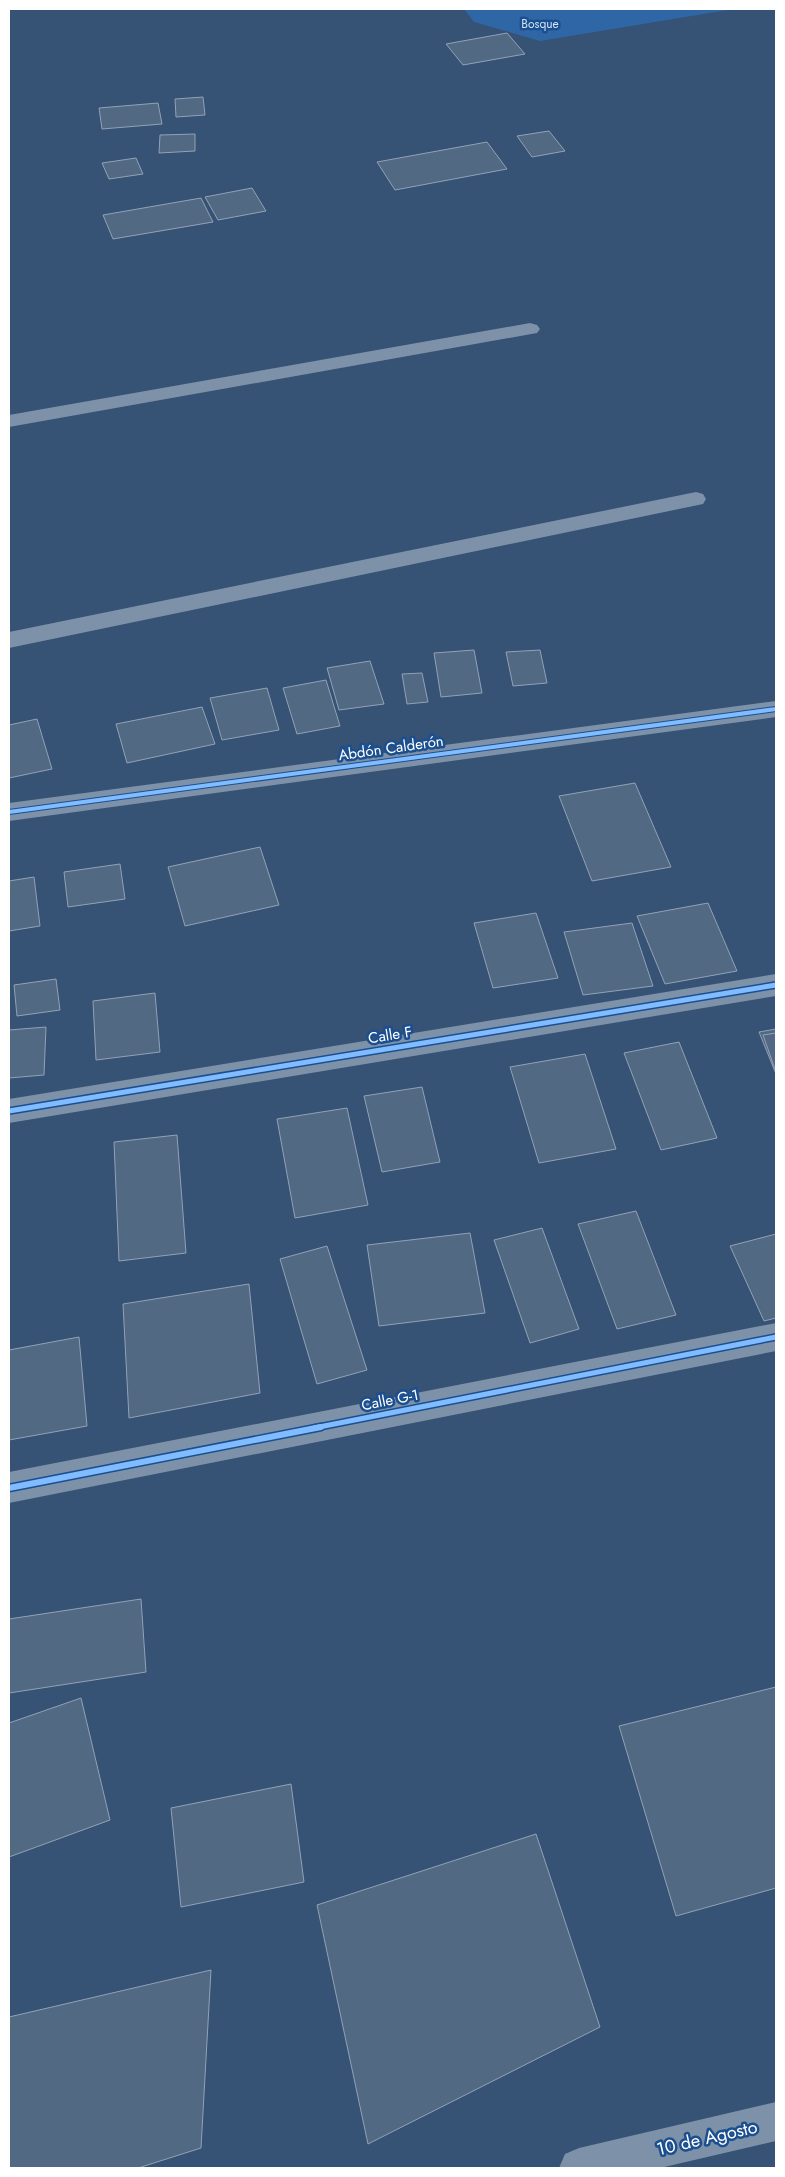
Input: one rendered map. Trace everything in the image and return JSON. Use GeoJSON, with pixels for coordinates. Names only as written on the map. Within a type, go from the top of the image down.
{"type":"FeatureCollection","features":[{"type":"Feature","properties":{"kind":"street"},"geometry":{"type":"LineString","coordinates":[[9,421],[530,329]]}},
{"type":"Feature","properties":{"kind":"street"},"geometry":{"type":"LineString","coordinates":[[9,640],[696,499]]}},
{"type":"Feature","properties":{"kind":"street","name":"Abdón Calderón"},"geometry":{"type":"LineString","coordinates":[[9,812],[776,709]]}},
{"type":"Feature","properties":{"kind":"street","name":"Calle F"},"geometry":{"type":"LineString","coordinates":[[9,1110],[776,985]]}},
{"type":"Feature","properties":{"kind":"street","name":"Calle G-1"},"geometry":{"type":"LineString","coordinates":[[9,1488],[776,1337]]}},
{"type":"Feature","properties":{"kind":"street","name":"10 de Agosto"},"geometry":{"type":"LineString","coordinates":[[579,2168],[776,2121]]}},
{"type":"Feature","properties":{"kind":"green space","name":"Bosque"},"geometry":{"type":"Polygon","coordinates":[[[464,9],[734,9],[540,41],[474,22],[464,9]]]}},
{"type":"Feature","properties":{"kind":"building"},"geometry":{"type":"Polygon","coordinates":[[[507,33],[525,54],[463,65],[446,44],[507,33]]]}},
{"type":"Feature","properties":{"kind":"building"},"geometry":{"type":"Polygon","coordinates":[[[203,97],[205,115],[176,117],[175,99],[203,97]]]}},
{"type":"Feature","properties":{"kind":"building"},"geometry":{"type":"Polygon","coordinates":[[[158,103],[162,124],[102,129],[99,108],[158,103]]]}},
{"type":"Feature","properties":{"kind":"building"},"geometry":{"type":"Polygon","coordinates":[[[549,131],[565,151],[532,157],[517,136],[549,131]]]}},
{"type":"Feature","properties":{"kind":"building"},"geometry":{"type":"Polygon","coordinates":[[[195,134],[195,151],[159,153],[160,135],[195,134]]]}},
{"type":"Feature","properties":{"kind":"building"},"geometry":{"type":"Polygon","coordinates":[[[487,142],[507,169],[395,190],[377,162],[487,142]]]}},
{"type":"Feature","properties":{"kind":"building"},"geometry":{"type":"Polygon","coordinates":[[[136,158],[143,174],[109,179],[102,163],[136,158]]]}},
{"type":"Feature","properties":{"kind":"building"},"geometry":{"type":"Polygon","coordinates":[[[252,188],[266,211],[218,220],[205,197],[252,188]]]}},
{"type":"Feature","properties":{"kind":"building"},"geometry":{"type":"Polygon","coordinates":[[[201,198],[213,222],[113,239],[103,215],[201,198]]]}},
{"type":"Feature","properties":{"kind":"building"},"geometry":{"type":"Polygon","coordinates":[[[474,650],[482,693],[441,697],[434,653],[474,650]]]}},
{"type":"Feature","properties":{"kind":"building"},"geometry":{"type":"Polygon","coordinates":[[[540,650],[547,683],[513,686],[506,652],[540,650]]]}},
{"type":"Feature","properties":{"kind":"building"},"geometry":{"type":"Polygon","coordinates":[[[370,661],[384,704],[339,710],[327,668],[370,661]]]}},
{"type":"Feature","properties":{"kind":"building"},"geometry":{"type":"Polygon","coordinates":[[[422,673],[428,702],[407,704],[402,674],[422,673]]]}},
{"type":"Feature","properties":{"kind":"building"},"geometry":{"type":"Polygon","coordinates":[[[326,680],[340,726],[297,734],[283,688],[326,680]]]}},
{"type":"Feature","properties":{"kind":"building"},"geometry":{"type":"Polygon","coordinates":[[[267,688],[279,730],[222,740],[210,698],[267,688]]]}},
{"type":"Feature","properties":{"kind":"building"},"geometry":{"type":"Polygon","coordinates":[[[202,707],[215,744],[127,763],[116,724],[202,707]]]}},
{"type":"Feature","properties":{"kind":"building"},"geometry":{"type":"Polygon","coordinates":[[[37,719],[52,769],[9,778],[9,725],[37,719]]]}},
{"type":"Feature","properties":{"kind":"building"},"geometry":{"type":"Polygon","coordinates":[[[635,783],[671,867],[592,881],[559,796],[635,783]]]}},
{"type":"Feature","properties":{"kind":"building"},"geometry":{"type":"Polygon","coordinates":[[[260,847],[279,905],[185,926],[168,867],[260,847]]]}},
{"type":"Feature","properties":{"kind":"building"},"geometry":{"type":"Polygon","coordinates":[[[120,864],[125,899],[68,907],[64,872],[120,864]]]}},
{"type":"Feature","properties":{"kind":"building"},"geometry":{"type":"Polygon","coordinates":[[[34,877],[40,926],[9,931],[9,881],[34,877]]]}},
{"type":"Feature","properties":{"kind":"building"},"geometry":{"type":"Polygon","coordinates":[[[708,903],[737,971],[665,984],[637,916],[708,903]]]}},
{"type":"Feature","properties":{"kind":"building"},"geometry":{"type":"Polygon","coordinates":[[[536,913],[558,978],[493,988],[474,923],[536,913]]]}},
{"type":"Feature","properties":{"kind":"building"},"geometry":{"type":"Polygon","coordinates":[[[632,923],[653,986],[583,995],[564,932],[632,923]]]}},
{"type":"Feature","properties":{"kind":"building"},"geometry":{"type":"Polygon","coordinates":[[[56,979],[60,1010],[17,1016],[14,985],[56,979]]]}},
{"type":"Feature","properties":{"kind":"building"},"geometry":{"type":"Polygon","coordinates":[[[155,993],[160,1052],[96,1060],[93,1001],[155,993]]]}},
{"type":"Feature","properties":{"kind":"building"},"geometry":{"type":"Polygon","coordinates":[[[46,1027],[44,1075],[9,1078],[9,1030],[46,1027]]]}},
{"type":"Feature","properties":{"kind":"building"},"geometry":{"type":"Polygon","coordinates":[[[776,1029],[776,1074],[759,1032],[776,1029]]]}},
{"type":"Feature","properties":{"kind":"building"},"geometry":{"type":"Polygon","coordinates":[[[776,1033],[776,1072],[763,1035],[776,1033]]]}},
{"type":"Feature","properties":{"kind":"building"},"geometry":{"type":"Polygon","coordinates":[[[679,1042],[717,1138],[661,1150],[624,1053],[679,1042]]]}},
{"type":"Feature","properties":{"kind":"building"},"geometry":{"type":"Polygon","coordinates":[[[585,1054],[616,1149],[539,1163],[510,1067],[585,1054]]]}},
{"type":"Feature","properties":{"kind":"building"},"geometry":{"type":"Polygon","coordinates":[[[422,1087],[440,1162],[382,1172],[364,1096],[422,1087]]]}},
{"type":"Feature","properties":{"kind":"building"},"geometry":{"type":"Polygon","coordinates":[[[347,1108],[368,1205],[295,1218],[277,1119],[347,1108]]]}},
{"type":"Feature","properties":{"kind":"building"},"geometry":{"type":"Polygon","coordinates":[[[177,1135],[186,1253],[119,1261],[114,1142],[177,1135]]]}},
{"type":"Feature","properties":{"kind":"building"},"geometry":{"type":"Polygon","coordinates":[[[636,1211],[676,1315],[617,1329],[578,1224],[636,1211]]]}},
{"type":"Feature","properties":{"kind":"building"},"geometry":{"type":"Polygon","coordinates":[[[542,1228],[579,1329],[530,1343],[494,1240],[542,1228]]]}},
{"type":"Feature","properties":{"kind":"building"},"geometry":{"type":"Polygon","coordinates":[[[470,1233],[485,1313],[379,1326],[367,1245],[470,1233]]]}},
{"type":"Feature","properties":{"kind":"building"},"geometry":{"type":"Polygon","coordinates":[[[776,1234],[776,1318],[764,1321],[730,1246],[776,1234]]]}},
{"type":"Feature","properties":{"kind":"building"},"geometry":{"type":"Polygon","coordinates":[[[327,1246],[367,1370],[317,1384],[280,1259],[327,1246]]]}},
{"type":"Feature","properties":{"kind":"building"},"geometry":{"type":"Polygon","coordinates":[[[249,1284],[260,1393],[129,1418],[123,1304],[249,1284]]]}},
{"type":"Feature","properties":{"kind":"building"},"geometry":{"type":"Polygon","coordinates":[[[79,1337],[87,1426],[9,1440],[9,1350],[79,1337]]]}},
{"type":"Feature","properties":{"kind":"building"},"geometry":{"type":"Polygon","coordinates":[[[141,1599],[146,1672],[9,1693],[9,1619],[141,1599]]]}},
{"type":"Feature","properties":{"kind":"building"},"geometry":{"type":"Polygon","coordinates":[[[776,1687],[776,1888],[676,1916],[619,1726],[776,1687]]]}},
{"type":"Feature","properties":{"kind":"building"},"geometry":{"type":"Polygon","coordinates":[[[81,1698],[110,1820],[9,1857],[9,1723],[81,1698]]]}},
{"type":"Feature","properties":{"kind":"building"},"geometry":{"type":"Polygon","coordinates":[[[291,1784],[304,1882],[181,1907],[171,1808],[291,1784]]]}},
{"type":"Feature","properties":{"kind":"building"},"geometry":{"type":"Polygon","coordinates":[[[536,1834],[600,2027],[368,2144],[317,1905],[536,1834]]]}},
{"type":"Feature","properties":{"kind":"building"},"geometry":{"type":"Polygon","coordinates":[[[211,1970],[201,2148],[138,2168],[9,2168],[9,2017],[211,1970]]]}},
{"type":"Feature","properties":{"kind":"cycle path"},"geometry":{"type":"LineString","coordinates":[[9,812],[776,709]]}},
{"type":"Feature","properties":{"kind":"cycle path"},"geometry":{"type":"LineString","coordinates":[[9,1111],[776,985]]}},
{"type":"Feature","properties":{"kind":"cycle path"},"geometry":{"type":"LineString","coordinates":[[9,1488],[776,1337]]}}]}
